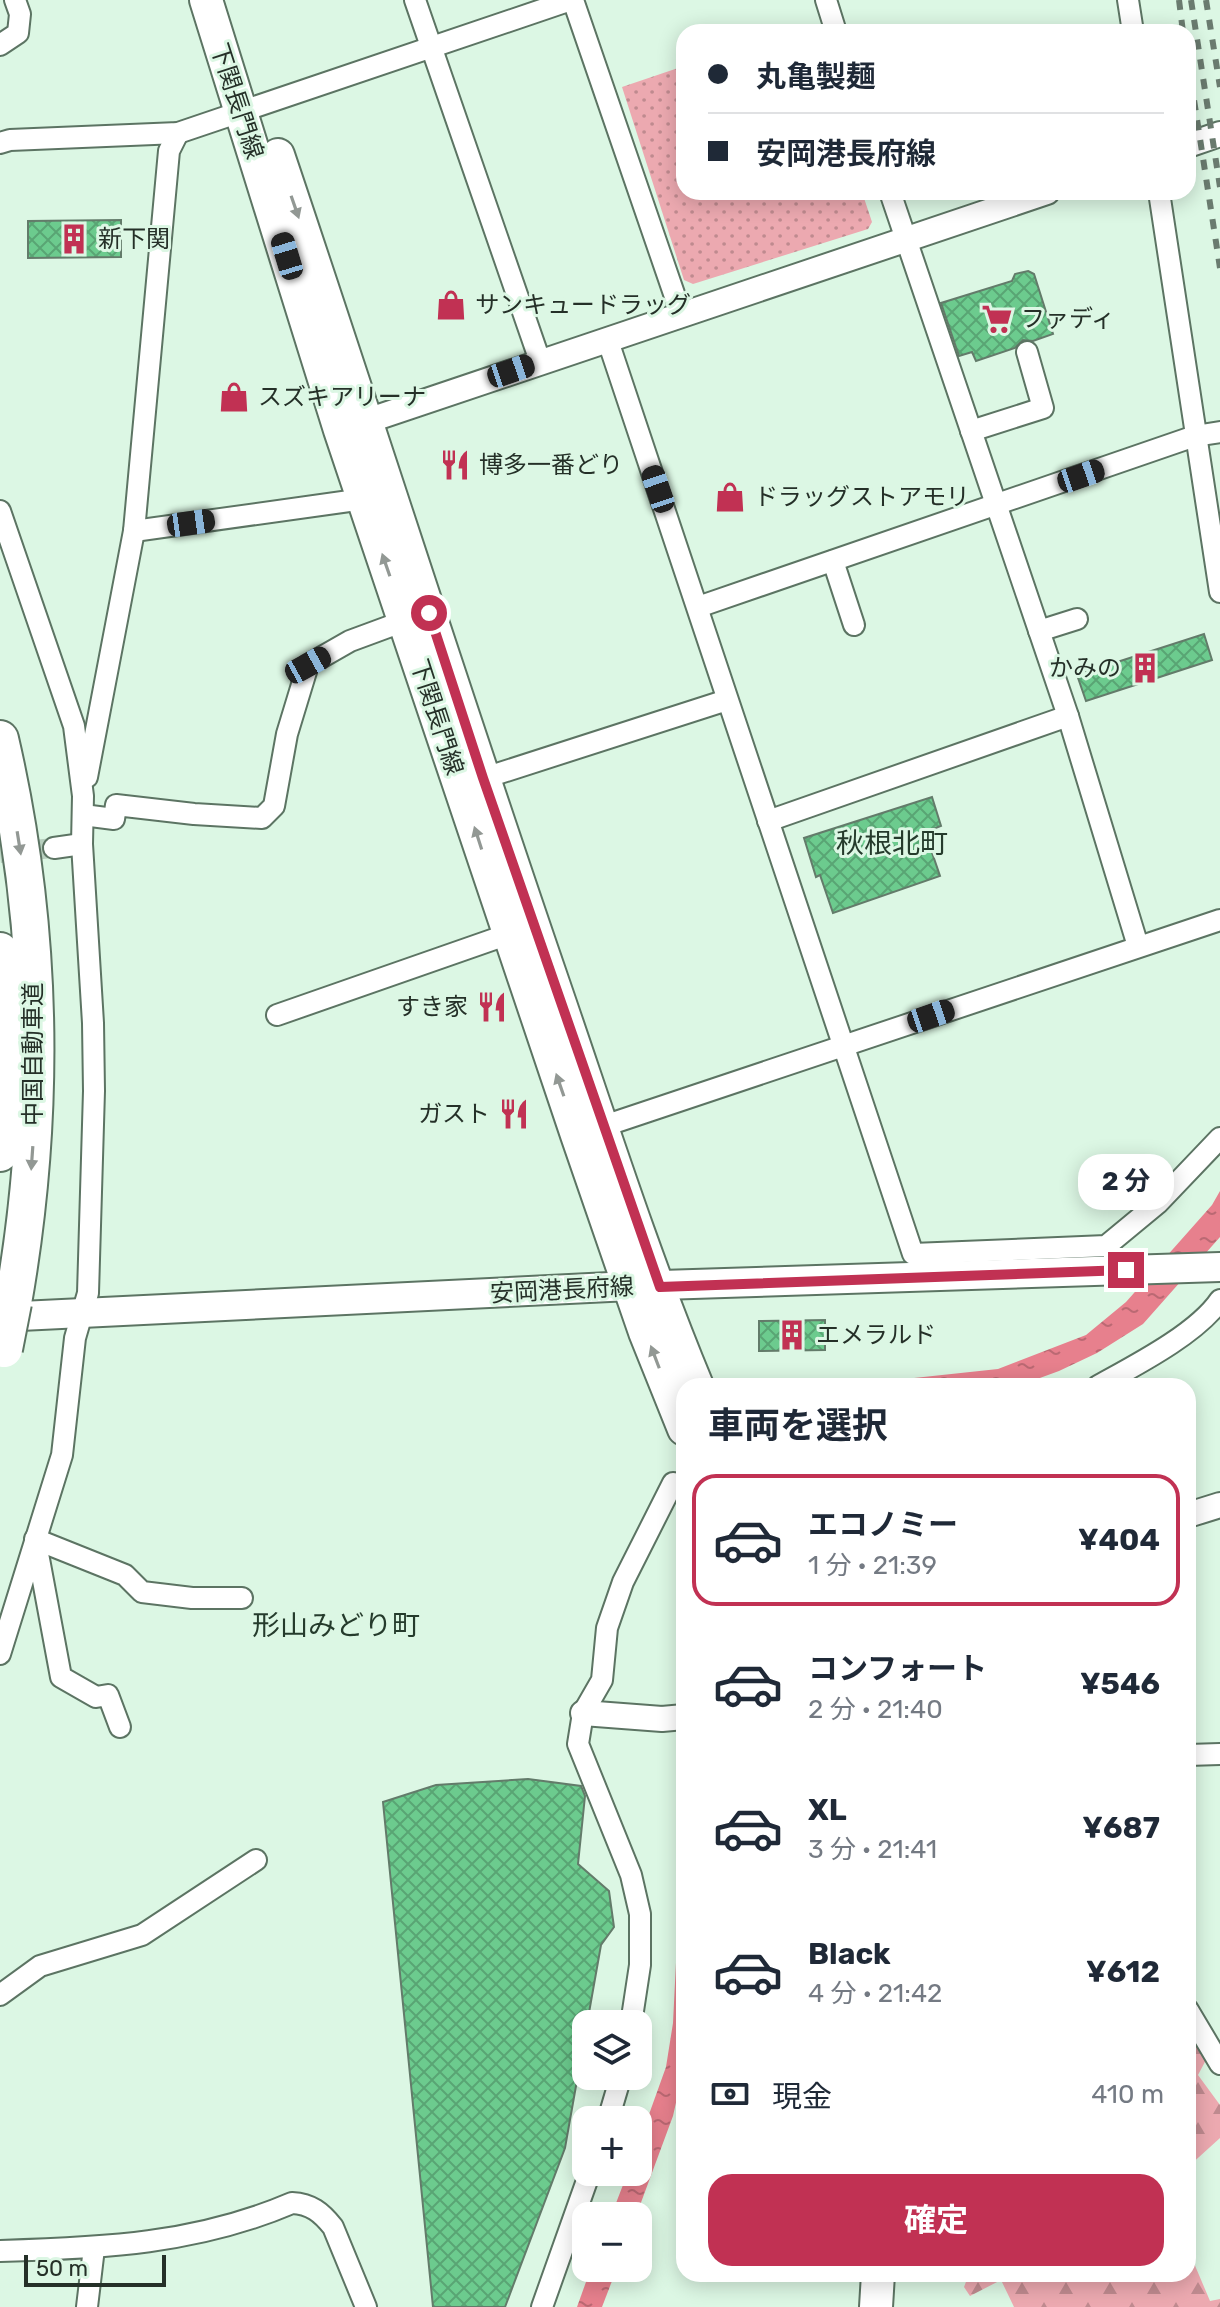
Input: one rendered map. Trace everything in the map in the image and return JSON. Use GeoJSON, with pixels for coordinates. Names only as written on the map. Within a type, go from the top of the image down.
{"type":"FeatureCollection","features":[{"type":"Feature","properties":{"kind":"highway","name":"中国自動車道"},"geometry":{"type":"LineString","coordinates":[[0,739],[27,891],[35,986],[37,1076],[31,1166],[4,1334]]}},
{"type":"Feature","properties":{"kind":"highway","name":"中国自動車道"},"geometry":{"type":"LineString","coordinates":[[0,951],[5,1076],[0,1153]]}},
{"type":"Feature","properties":{"kind":"main road","name":"下関長門線"},"geometry":{"type":"LineString","coordinates":[[206,0],[251,108],[377,496],[590,1131],[645,1286],[693,1378]]}},
{"type":"Feature","properties":{"kind":"main road","name":"下関長門線"},"geometry":{"type":"LineString","coordinates":[[228,0],[251,108]]}},
{"type":"Feature","properties":{"kind":"main road","name":"下関長門線"},"geometry":{"type":"LineString","coordinates":[[472,782],[509,934],[590,1131]]}},
{"type":"Feature","properties":{"kind":"main road","name":"安岡港長府線"},"geometry":{"type":"LineString","coordinates":[[4,1334],[81,1314],[645,1286],[1220,1267]]}},
{"type":"Feature","properties":{"kind":"main road","name":"下関長門線"},"geometry":{"type":"LineString","coordinates":[[645,1286],[645,1332],[676,1409]]}},
{"type":"Feature","properties":{"kind":"street"},"geometry":{"type":"LineString","coordinates":[[0,45],[18,33],[20,14],[15,0]]}},
{"type":"Feature","properties":{"kind":"street"},"geometry":{"type":"LineString","coordinates":[[415,0],[540,361]]}},
{"type":"Feature","properties":{"kind":"street"},"geometry":{"type":"LineString","coordinates":[[0,143],[10,140],[178,133],[572,0],[681,314]]}},
{"type":"Feature","properties":{"kind":"street"},"geometry":{"type":"LineString","coordinates":[[826,0],[834,24]]}},
{"type":"Feature","properties":{"kind":"street"},"geometry":{"type":"LineString","coordinates":[[1128,0],[1132,24]]}},
{"type":"Feature","properties":{"kind":"street"},"geometry":{"type":"LineString","coordinates":[[83,806],[134,531],[169,151],[178,133]]}},
{"type":"Feature","properties":{"kind":"street"},"geometry":{"type":"LineString","coordinates":[[1196,142],[1220,134]]}},
{"type":"Feature","properties":{"kind":"street"},"geometry":{"type":"LineString","coordinates":[[893,200],[1068,716],[1138,946]]}},
{"type":"Feature","properties":{"kind":"street"},"geometry":{"type":"LineString","coordinates":[[354,426],[1023,200]]}},
{"type":"Feature","properties":{"kind":"street"},"geometry":{"type":"LineString","coordinates":[[1160,200],[1220,592]]}},
{"type":"Feature","properties":{"kind":"street"},"geometry":{"type":"LineString","coordinates":[[608,341],[913,1254],[1106,1246],[1158,1203],[1220,1138]]}},
{"type":"Feature","properties":{"kind":"street"},"geometry":{"type":"LineString","coordinates":[[971,431],[1043,408],[1027,352]]}},
{"type":"Feature","properties":{"kind":"street"},"geometry":{"type":"LineString","coordinates":[[698,607],[1195,436],[1220,432]]}},
{"type":"Feature","properties":{"kind":"street"},"geometry":{"type":"LineString","coordinates":[[134,531],[377,496]]}},
{"type":"Feature","properties":{"kind":"street"},"geometry":{"type":"LineString","coordinates":[[0,511],[74,726],[83,806],[82,844],[93,1009],[94,1091],[88,1293],[75,1338],[62,1455],[0,1654]]}},
{"type":"Feature","properties":{"kind":"street"},"geometry":{"type":"LineString","coordinates":[[833,561],[854,625]]}},
{"type":"Feature","properties":{"kind":"street"},"geometry":{"type":"LineString","coordinates":[[83,806],[114,819],[116,805],[262,818],[274,806],[287,734],[308,665],[350,641],[417,616]]}},
{"type":"Feature","properties":{"kind":"street"},"geometry":{"type":"LineString","coordinates":[[1039,631],[1077,619]]}},
{"type":"Feature","properties":{"kind":"street"},"geometry":{"type":"LineString","coordinates":[[472,782],[727,700]]}},
{"type":"Feature","properties":{"kind":"street"},"geometry":{"type":"LineString","coordinates":[[768,821],[1068,716]]}},
{"type":"Feature","properties":{"kind":"street"},"geometry":{"type":"LineString","coordinates":[[54,848],[82,844]]}},
{"type":"Feature","properties":{"kind":"street"},"geometry":{"type":"LineString","coordinates":[[590,1131],[1220,920]]}},
{"type":"Feature","properties":{"kind":"street"},"geometry":{"type":"LineString","coordinates":[[277,1015],[509,934]]}},
{"type":"Feature","properties":{"kind":"street"},"geometry":{"type":"LineString","coordinates":[[1113,1378],[1188,1331],[1220,1300]]}},
{"type":"Feature","properties":{"kind":"street"},"geometry":{"type":"LineString","coordinates":[[633,2010],[640,1965],[640,1914],[631,1875],[578,1744],[583,1713],[602,1680],[607,1628],[623,1582],[673,1483]]}},
{"type":"Feature","properties":{"kind":"street"},"geometry":{"type":"LineString","coordinates":[[1196,1512],[1220,1505]]}},
{"type":"Feature","properties":{"kind":"street"},"geometry":{"type":"LineString","coordinates":[[35,1539],[125,1575],[142,1592],[192,1598],[242,1598]]}},
{"type":"Feature","properties":{"kind":"street"},"geometry":{"type":"LineString","coordinates":[[35,1539],[61,1677],[96,1697],[108,1695],[120,1727]]}},
{"type":"Feature","properties":{"kind":"street"},"geometry":{"type":"LineString","coordinates":[[583,1713],[673,1718]]}},
{"type":"Feature","properties":{"kind":"street"},"geometry":{"type":"LineString","coordinates":[[1196,1755],[1220,1754]]}},
{"type":"Feature","properties":{"kind":"street"},"geometry":{"type":"LineString","coordinates":[[0,1995],[40,1966],[142,1935],[256,1860]]}},
{"type":"Feature","properties":{"kind":"street"},"geometry":{"type":"LineString","coordinates":[[1196,2024],[1220,2064]]}},
{"type":"Feature","properties":{"kind":"street"},"geometry":{"type":"LineString","coordinates":[[542,2307],[585,2186]]}},
{"type":"Feature","properties":{"kind":"street"},"geometry":{"type":"LineString","coordinates":[[0,2251],[94,2248],[185,2237],[292,2203],[307,2204],[333,2227],[366,2307]]}},
{"type":"Feature","properties":{"kind":"street"},"geometry":{"type":"LineString","coordinates":[[87,2307],[94,2248]]}},
{"type":"Feature","properties":{"kind":"green space"},"geometry":{"type":"Polygon","coordinates":[[[676,69],[676,200],[865,200],[872,222],[868,229],[693,284],[684,280],[622,87],[676,69]]]}},
{"type":"Feature","properties":{"kind":"green space"},"geometry":{"type":"Polygon","coordinates":[[[1196,2038],[1207,2058],[1198,2075],[1220,2105],[1220,2138],[1196,2160],[1196,2038]]]}},
{"type":"Feature","properties":{"kind":"green space"},"geometry":{"type":"Polygon","coordinates":[[[1196,2268],[1210,2301],[1220,2299],[1220,2307],[1014,2307],[1002,2282],[1196,2282],[1196,2268]]]}},
{"type":"Feature","properties":{"kind":"green space"},"geometry":{"type":"Polygon","coordinates":[[[966,2282],[997,2282],[970,2296],[964,2287],[966,2282]]]}},
{"type":"Feature","properties":{"kind":"water"},"geometry":{"type":"Polygon","coordinates":[[[1220,1191],[1220,1237],[1143,1324],[1097,1353],[1040,1378],[914,1378],[998,1369],[1086,1335],[1126,1302],[1212,1205],[1220,1191]]]}},
{"type":"Feature","properties":{"kind":"water"},"geometry":{"type":"Polygon","coordinates":[[[676,1962],[676,2103],[652,2173],[652,2106],[666,2067],[673,2023],[676,1962]]]}},
{"type":"Feature","properties":{"kind":"water"},"geometry":{"type":"Polygon","coordinates":[[[623,2186],[647,2186],[641,2202],[616,2202],[623,2186]]]}},
{"type":"Feature","properties":{"kind":"water"},"geometry":{"type":"Polygon","coordinates":[[[586,2282],[612,2282],[602,2307],[577,2307],[586,2282]]]}},
{"type":"Feature","properties":{"kind":"building","name":"新下関"},"geometry":{"type":"Polygon","coordinates":[[[121,220],[121,257],[28,258],[28,221],[121,220]]]}},
{"type":"Feature","properties":{"kind":"building","name":"ファディ"},"geometry":{"type":"Polygon","coordinates":[[[1028,271],[1034,274],[1053,334],[1033,341],[1023,340],[1015,348],[976,361],[972,352],[959,356],[941,303],[1012,281],[1015,274],[1028,271]]]}},
{"type":"Feature","properties":{"kind":"building","name":"かみの"},"geometry":{"type":"Polygon","coordinates":[[[1204,634],[1212,660],[1086,701],[1077,675],[1204,634]]]}},
{"type":"Feature","properties":{"kind":"building"},"geometry":{"type":"Polygon","coordinates":[[[932,797],[941,826],[925,832],[940,876],[833,913],[820,875],[816,877],[804,838],[932,797]]]}},
{"type":"Feature","properties":{"kind":"building","name":"エメラルド"},"geometry":{"type":"Polygon","coordinates":[[[825,1320],[825,1350],[759,1351],[759,1321],[825,1320]]]}},
{"type":"Feature","properties":{"kind":"building"},"geometry":{"type":"Polygon","coordinates":[[[528,1779],[581,1786],[585,1796],[578,1864],[609,1891],[614,1927],[601,1945],[589,2010],[572,2010],[572,2090],[575,2090],[565,2148],[505,2307],[433,2307],[383,1802],[436,1785],[528,1779]]]}},
{"type":"Feature","properties":{"kind":"tunnel"},"geometry":{"type":"LineString","coordinates":[[0,853],[54,848]]}},
{"type":"Feature","properties":{"kind":"railway"},"geometry":{"type":"LineString","coordinates":[[1179,0],[1182,24]]}},
{"type":"Feature","properties":{"kind":"railway"},"geometry":{"type":"LineString","coordinates":[[1191,0],[1195,24]]}},
{"type":"Feature","properties":{"kind":"railway"},"geometry":{"type":"LineString","coordinates":[[1206,0],[1220,87]]}},
{"type":"Feature","properties":{"kind":"railway"},"geometry":{"type":"LineString","coordinates":[[1196,32],[1220,187]]}},
{"type":"Feature","properties":{"kind":"railway"},"geometry":{"type":"LineString","coordinates":[[1196,113],[1220,268]]}},
{"type":"Feature","properties":{"kind":"place","name":"新下関"},"geometry":{"type":"Point","coordinates":[74,239]}},
{"type":"Feature","properties":{"kind":"place","name":"サンキュードラッグ"},"geometry":{"type":"Point","coordinates":[451,305]}},
{"type":"Feature","properties":{"kind":"place","name":"ファディ"},"geometry":{"type":"Point","coordinates":[997,319]}},
{"type":"Feature","properties":{"kind":"place","name":"スズキアリーナ"},"geometry":{"type":"Point","coordinates":[234,397]}},
{"type":"Feature","properties":{"kind":"place","name":"博多一番どり"},"geometry":{"type":"Point","coordinates":[455,465]}},
{"type":"Feature","properties":{"kind":"place","name":"ドラッグストアモリ"},"geometry":{"type":"Point","coordinates":[730,497]}},
{"type":"Feature","properties":{"kind":"place","name":"かみの"},"geometry":{"type":"Point","coordinates":[1145,668]}},
{"type":"Feature","properties":{"kind":"place","name":"すき家"},"geometry":{"type":"Point","coordinates":[492,1007]}},
{"type":"Feature","properties":{"kind":"place","name":"ガスト"},"geometry":{"type":"Point","coordinates":[514,1114]}},
{"type":"Feature","properties":{"kind":"place","name":"エメラルド"},"geometry":{"type":"Point","coordinates":[792,1335]}},
{"type":"Feature","properties":{"kind":"district","name":"秋根北町"},"geometry":{"type":"Point","coordinates":[892,843]}},
{"type":"Feature","properties":{"kind":"district","name":"形山みどり町"},"geometry":{"type":"Point","coordinates":[336,1625]}},
{"type":"Feature","properties":{"kind":"route"},"geometry":{"type":"LineString","coordinates":[[429,613],[602,1126],[660,1287],[1126,1270]]}}]}
